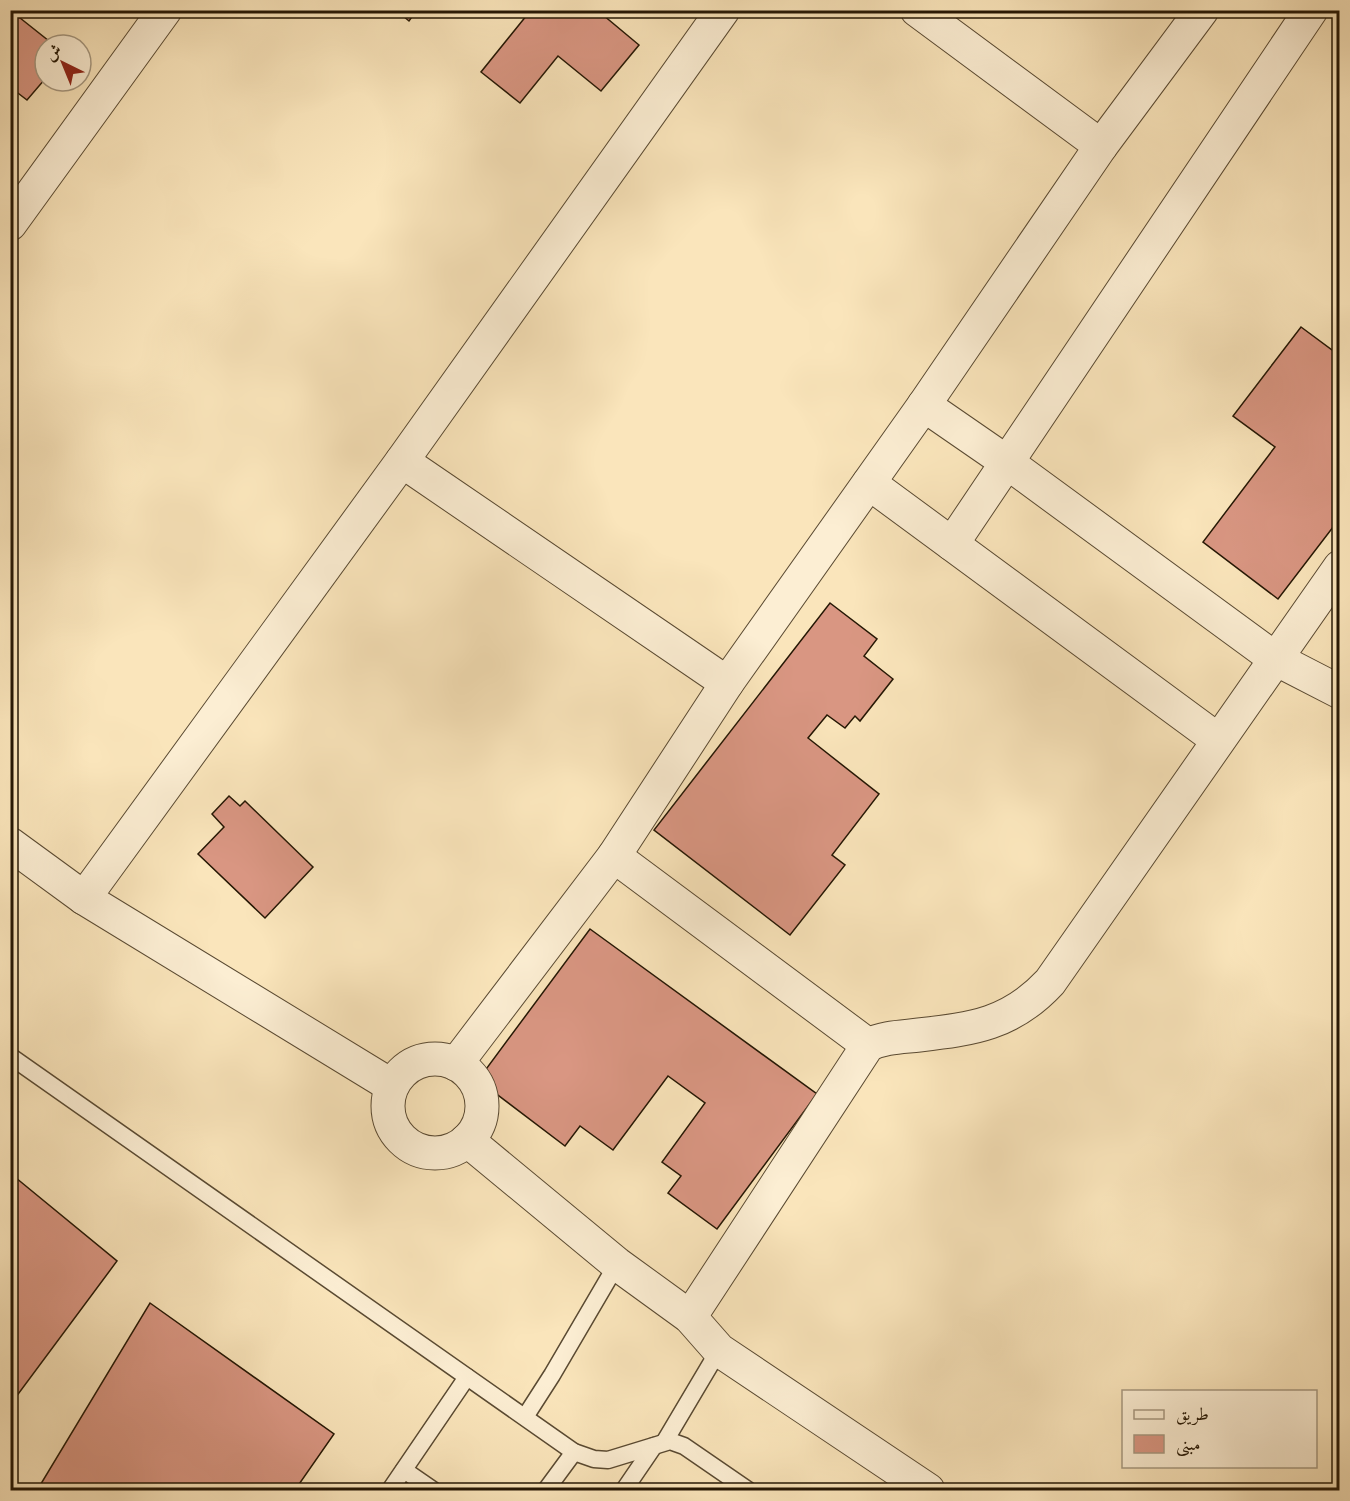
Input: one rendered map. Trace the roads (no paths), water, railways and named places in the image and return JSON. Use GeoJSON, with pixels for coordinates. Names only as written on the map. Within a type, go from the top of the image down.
{"type":"FeatureCollection","features":[{"type":"Feature","properties":{"kind":"street"},"geometry":{"type":"LineString","coordinates":[[16,205],[165,10]]}},
{"type":"Feature","properties":{"kind":"street"},"geometry":{"type":"LineString","coordinates":[[84,898],[402,461],[723,10]]}},
{"type":"Feature","properties":{"kind":"street"},"geometry":{"type":"LineString","coordinates":[[917,10],[1101,146]]}},
{"type":"Feature","properties":{"kind":"street"},"geometry":{"type":"LineString","coordinates":[[456,1064],[614,856],[727,683],[924,405],[1101,146],[1202,10]]}},
{"type":"Feature","properties":{"kind":"street"},"geometry":{"type":"LineString","coordinates":[[952,544],[1311,10]]}},
{"type":"Feature","properties":{"kind":"street"},"geometry":{"type":"LineString","coordinates":[[924,405],[1008,463],[1275,658],[1340,692]]}},
{"type":"Feature","properties":{"kind":"street"},"geometry":{"type":"LineString","coordinates":[[402,461],[727,683]]}},
{"type":"Feature","properties":{"kind":"street"},"geometry":{"type":"LineString","coordinates":[[869,483],[1218,740]]}},
{"type":"Feature","properties":{"kind":"street"},"geometry":{"type":"LineString","coordinates":[[690,1317],[868,1045],[885,1039],[988,1024],[1011,1014],[1032,1000],[1058,972],[1340,567]]}},
{"type":"Feature","properties":{"kind":"street"},"geometry":{"type":"LineString","coordinates":[[10,844],[84,898],[392,1086]]}},
{"type":"Feature","properties":{"kind":"street"},"geometry":{"type":"LineString","coordinates":[[614,856],[868,1045]]}},
{"type":"Feature","properties":{"kind":"street"},"geometry":{"type":"LineString","coordinates":[[435,1060],[456,1064],[469,1073],[482,1100],[481,1115],[476,1129],[456,1149],[428,1153],[402,1141],[393,1129],[388,1116],[388,1101],[392,1086],[413,1064],[435,1060]]}},
{"type":"Feature","properties":{"kind":"street"},"geometry":{"type":"LineString","coordinates":[[467,1140],[617,1263],[690,1317],[719,1350],[928,1491]]}},
{"type":"Feature","properties":{"kind":"lane"},"geometry":{"type":"LineString","coordinates":[[10,1056],[574,1452],[594,1459],[608,1460],[630,1455],[660,1443],[684,1446],[748,1491]]}},
{"type":"Feature","properties":{"kind":"lane"},"geometry":{"type":"LineString","coordinates":[[525,1417],[617,1263]]}},
{"type":"Feature","properties":{"kind":"lane"},"geometry":{"type":"LineString","coordinates":[[624,1491],[660,1443],[719,1350]]}},
{"type":"Feature","properties":{"kind":"lane"},"geometry":{"type":"LineString","coordinates":[[390,1491],[468,1377]]}},
{"type":"Feature","properties":{"kind":"lane"},"geometry":{"type":"LineString","coordinates":[[546,1491],[574,1452]]}},
{"type":"Feature","properties":{"kind":"lane"},"geometry":{"type":"LineString","coordinates":[[404,1470],[433,1491]]}}]}
